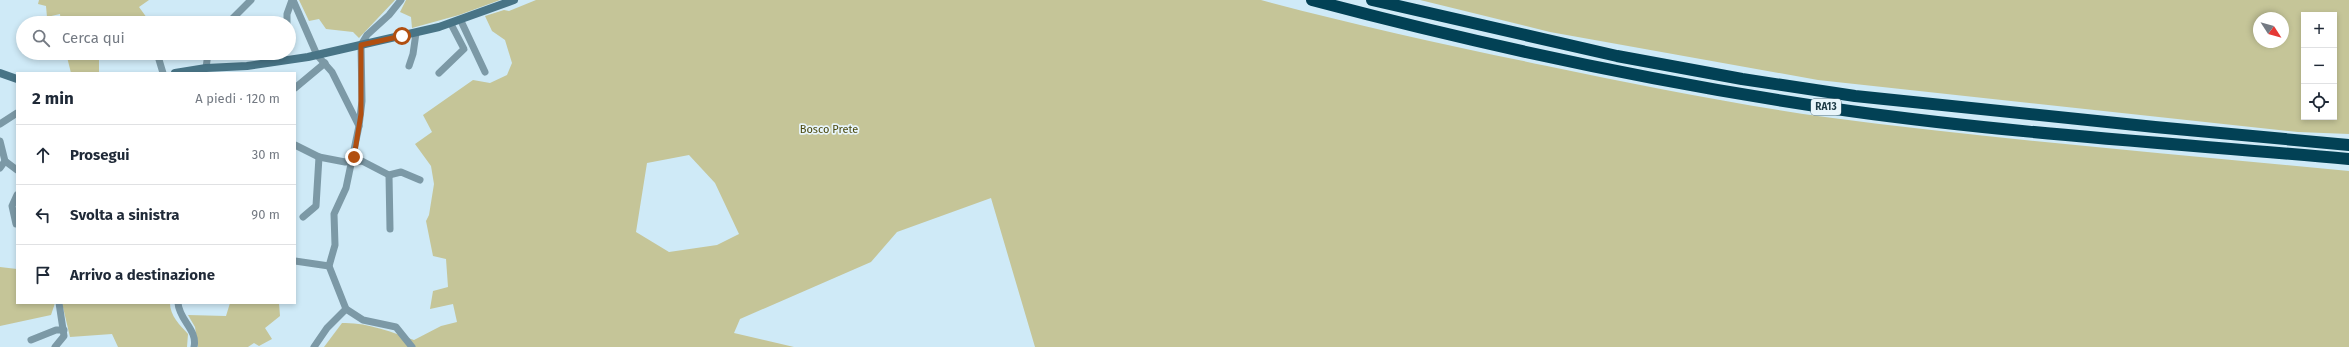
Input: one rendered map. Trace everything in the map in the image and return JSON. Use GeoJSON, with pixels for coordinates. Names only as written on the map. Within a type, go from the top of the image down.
{"type":"FeatureCollection","features":[{"type":"Feature","properties":{"kind":"highway","name":"RA13"},"geometry":{"type":"LineString","coordinates":[[1312,0],[1388,20],[1615,72],[1739,94],[1932,121],[2156,143],[2349,159]]}},
{"type":"Feature","properties":{"kind":"highway","name":"RA13"},"geometry":{"type":"LineString","coordinates":[[1372,0],[1617,56],[1749,80],[1933,105],[2349,145]]}},
{"type":"Feature","properties":{"kind":"main road"},"geometry":{"type":"LineString","coordinates":[[296,60],[451,24],[514,0]]}},
{"type":"Feature","properties":{"kind":"main road"},"geometry":{"type":"LineString","coordinates":[[184,72],[294,60]]}},
{"type":"Feature","properties":{"kind":"main road"},"geometry":{"type":"LineString","coordinates":[[0,73],[16,79]]}},
{"type":"Feature","properties":{"kind":"street"},"geometry":{"type":"LineString","coordinates":[[235,16],[251,0]]}},
{"type":"Feature","properties":{"kind":"street"},"geometry":{"type":"LineString","coordinates":[[287,16],[292,0]]}},
{"type":"Feature","properties":{"kind":"street"},"geometry":{"type":"LineString","coordinates":[[292,0],[317,55],[337,81],[359,126]]}},
{"type":"Feature","properties":{"kind":"street"},"geometry":{"type":"LineString","coordinates":[[401,0],[389,15],[366,35],[361,45],[362,101],[359,126],[346,188],[334,214],[335,245],[330,266],[346,309],[363,320],[396,327],[412,347]]}},
{"type":"Feature","properties":{"kind":"street"},"geometry":{"type":"LineString","coordinates":[[461,20],[485,72]]}},
{"type":"Feature","properties":{"kind":"street"},"geometry":{"type":"LineString","coordinates":[[439,72],[464,49],[451,24]]}},
{"type":"Feature","properties":{"kind":"street"},"geometry":{"type":"LineString","coordinates":[[409,66],[414,54],[416,33]]}},
{"type":"Feature","properties":{"kind":"street"},"geometry":{"type":"LineString","coordinates":[[159,60],[163,72]]}},
{"type":"Feature","properties":{"kind":"street"},"geometry":{"type":"LineString","coordinates":[[296,87],[325,64]]}},
{"type":"Feature","properties":{"kind":"street"},"geometry":{"type":"LineString","coordinates":[[0,124],[16,113]]}},
{"type":"Feature","properties":{"kind":"street"},"geometry":{"type":"LineString","coordinates":[[0,141],[5,161],[16,169]]}},
{"type":"Feature","properties":{"kind":"street"},"geometry":{"type":"LineString","coordinates":[[296,146],[319,157],[362,161],[389,175],[401,172],[420,180]]}},
{"type":"Feature","properties":{"kind":"street"},"geometry":{"type":"LineString","coordinates":[[303,216],[316,206],[319,157]]}},
{"type":"Feature","properties":{"kind":"street"},"geometry":{"type":"LineString","coordinates":[[0,168],[5,161]]}},
{"type":"Feature","properties":{"kind":"street"},"geometry":{"type":"LineString","coordinates":[[389,175],[390,229]]}},
{"type":"Feature","properties":{"kind":"street"},"geometry":{"type":"LineString","coordinates":[[16,197],[12,206],[16,224]]}},
{"type":"Feature","properties":{"kind":"street"},"geometry":{"type":"LineString","coordinates":[[296,261],[330,266]]}},
{"type":"Feature","properties":{"kind":"street"},"geometry":{"type":"LineString","coordinates":[[55,347],[62,341],[64,330],[59,304]]}},
{"type":"Feature","properties":{"kind":"street"},"geometry":{"type":"LineString","coordinates":[[178,304],[181,317],[193,333],[194,347]]}},
{"type":"Feature","properties":{"kind":"street"},"geometry":{"type":"LineString","coordinates":[[314,347],[327,328],[346,309]]}},
{"type":"Feature","properties":{"kind":"street"},"geometry":{"type":"LineString","coordinates":[[30,340],[56,330],[64,330]]}},
{"type":"Feature","properties":{"kind":"green space"},"geometry":{"type":"Polygon","coordinates":[[[39,0],[149,0],[139,7],[146,16],[60,16],[60,14],[47,16],[46,6],[38,4],[39,0]]]}},
{"type":"Feature","properties":{"kind":"green space"},"geometry":{"type":"Polygon","coordinates":[[[299,0],[395,0],[359,38],[353,32],[326,29],[319,19],[309,21],[299,0]]]}},
{"type":"Feature","properties":{"kind":"green space"},"geometry":{"type":"Polygon","coordinates":[[[406,0],[500,0],[459,15],[412,28],[411,17],[400,12],[406,0]]]}},
{"type":"Feature","properties":{"kind":"green space","name":"Bosco Prete"},"geometry":{"type":"Polygon","coordinates":[[[536,0],[1261,0],[1367,27],[1439,43],[1686,94],[1790,112],[2021,140],[2349,171],[2349,347],[1035,347],[991,198],[897,232],[871,262],[740,319],[734,333],[794,347],[324,347],[342,323],[370,326],[414,340],[441,326],[457,322],[453,304],[430,309],[433,291],[448,287],[446,259],[433,256],[426,221],[429,215],[434,184],[431,166],[415,144],[432,132],[423,115],[473,80],[490,83],[507,75],[512,63],[505,40],[492,31],[485,16],[504,10],[509,11],[536,0]],[[689,155],[647,163],[636,232],[669,252],[717,245],[739,234],[715,183],[689,155]]]}},
{"type":"Feature","properties":{"kind":"green space"},"geometry":{"type":"Polygon","coordinates":[[[1420,0],[2349,0],[2349,134],[2298,132],[1818,80],[1550,32],[1420,0]]]}},
{"type":"Feature","properties":{"kind":"green space"},"geometry":{"type":"Polygon","coordinates":[[[68,60],[99,60],[99,72],[71,72],[68,60]]]}},
{"type":"Feature","properties":{"kind":"green space"},"geometry":{"type":"Polygon","coordinates":[[[0,267],[16,269],[16,304],[55,304],[51,315],[0,326],[0,267]]]}},
{"type":"Feature","properties":{"kind":"green space"},"geometry":{"type":"Polygon","coordinates":[[[62,304],[170,304],[170,308],[174,316],[188,334],[187,347],[118,347],[112,334],[70,337],[62,304]]]}},
{"type":"Feature","properties":{"kind":"green space"},"geometry":{"type":"Polygon","coordinates":[[[230,304],[279,304],[280,316],[265,328],[272,339],[259,346],[254,343],[248,347],[198,347],[195,327],[188,315],[226,316],[230,304]]]}},
{"type":"Feature","properties":{"kind":"route"},"geometry":{"type":"LineString","coordinates":[[354,157],[361,114],[361,45],[402,36]]}}]}
